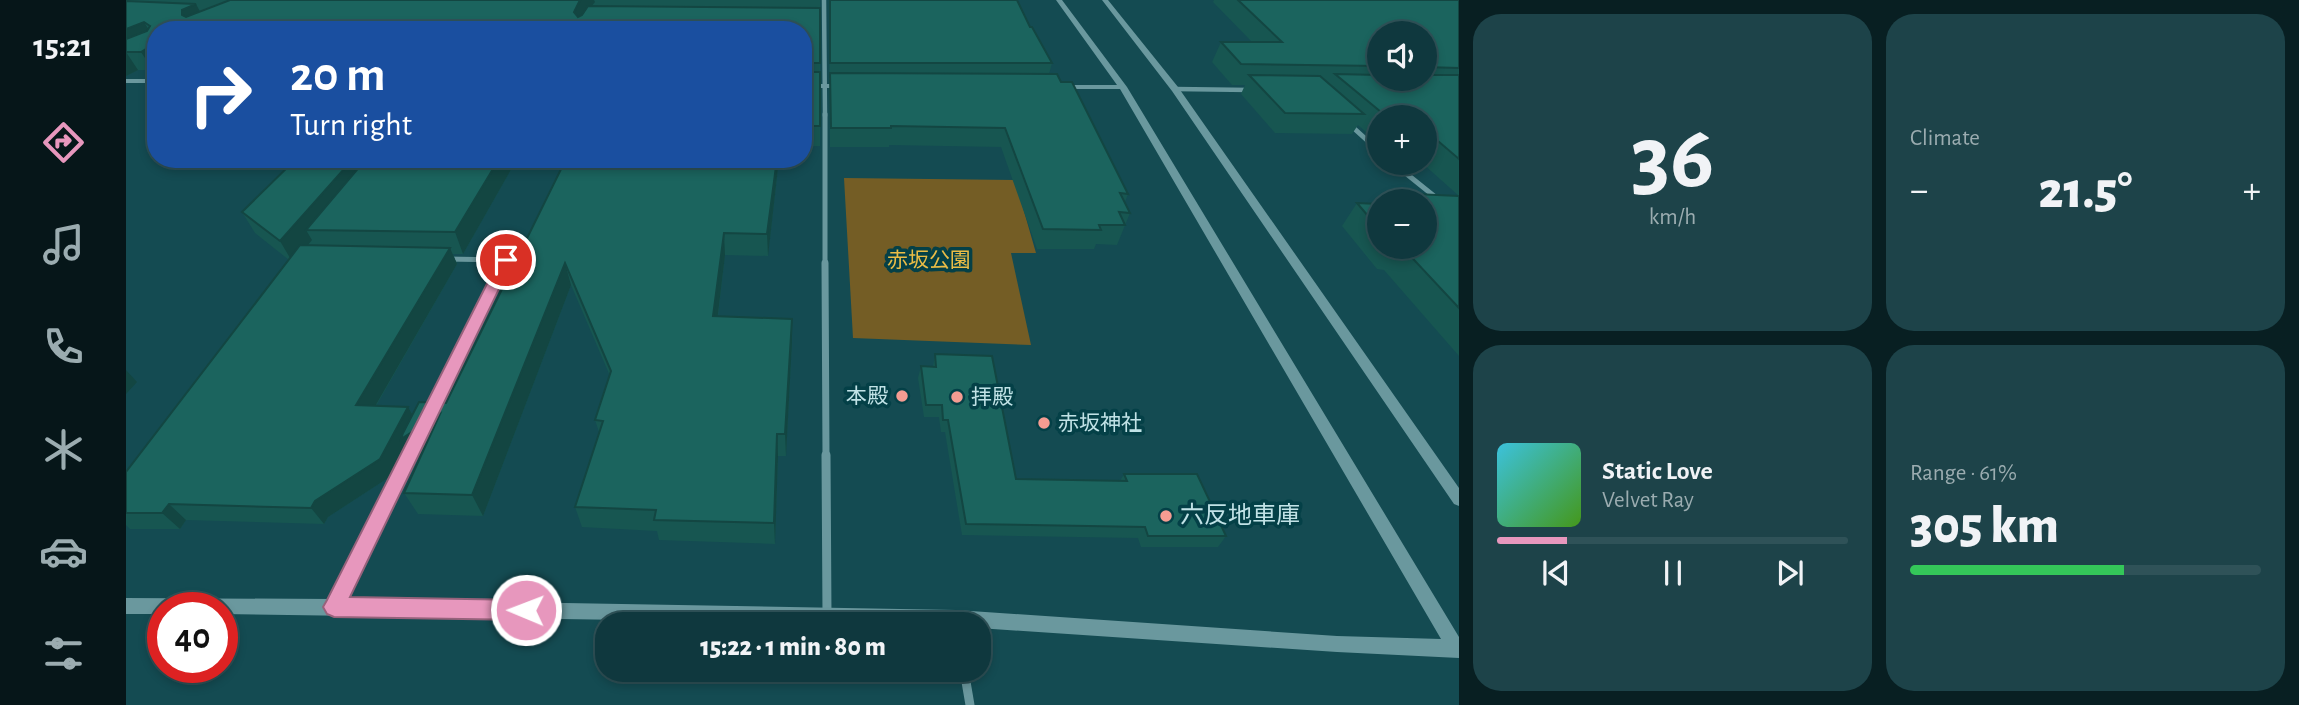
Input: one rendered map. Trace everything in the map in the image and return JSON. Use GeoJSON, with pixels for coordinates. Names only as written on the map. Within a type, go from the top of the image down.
{"type":"FeatureCollection","features":[{"type":"Feature","properties":{"kind":"street"},"geometry":{"type":"LineString","coordinates":[[824,0],[827,612]]}},
{"type":"Feature","properties":{"kind":"street"},"geometry":{"type":"LineString","coordinates":[[1059,0],[1123,87],[1458,650]]}},
{"type":"Feature","properties":{"kind":"street"},"geometry":{"type":"LineString","coordinates":[[1105,0],[1175,89],[1459,500]]}},
{"type":"Feature","properties":{"kind":"street"},"geometry":{"type":"LineString","coordinates":[[810,21],[824,21]]}},
{"type":"Feature","properties":{"kind":"street"},"geometry":{"type":"LineString","coordinates":[[126,81],[147,81]]}},
{"type":"Feature","properties":{"kind":"street"},"geometry":{"type":"LineString","coordinates":[[812,86],[851,86]]}},
{"type":"Feature","properties":{"kind":"street"},"geometry":{"type":"LineString","coordinates":[[1052,87],[1123,87]]}},
{"type":"Feature","properties":{"kind":"street"},"geometry":{"type":"LineString","coordinates":[[1175,89],[1256,90]]}},
{"type":"Feature","properties":{"kind":"street"},"geometry":{"type":"LineString","coordinates":[[1340,116],[1367,140]]}},
{"type":"Feature","properties":{"kind":"street"},"geometry":{"type":"LineString","coordinates":[[1408,175],[1450,208]]}},
{"type":"Feature","properties":{"kind":"street"},"geometry":{"type":"LineString","coordinates":[[426,421],[506,260],[440,258]]}},
{"type":"Feature","properties":{"kind":"street"},"geometry":{"type":"LineString","coordinates":[[334,607],[420,433]]}},
{"type":"Feature","properties":{"kind":"street"},"geometry":{"type":"LineString","coordinates":[[126,606],[642,612]]}},
{"type":"Feature","properties":{"kind":"street"},"geometry":{"type":"LineString","coordinates":[[991,623],[1458,650]]}},
{"type":"Feature","properties":{"kind":"street"},"geometry":{"type":"LineString","coordinates":[[966,682],[970,705]]}},
{"type":"Feature","properties":{"kind":"green space","name":"赤坂公園"},"geometry":{"type":"Polygon","coordinates":[[[844,178],[1015,180],[1036,253],[1011,253],[1031,345],[853,338],[844,178]]]}},
{"type":"Feature","properties":{"kind":"building"},"geometry":{"type":"Polygon","coordinates":[[[230,0],[580,0],[574,12],[578,17],[588,6],[820,8],[820,63],[812,63],[812,21],[147,21],[147,24],[144,22],[126,29],[126,1],[196,4],[182,10],[182,15],[186,17],[230,0]]]}},
{"type":"Feature","properties":{"kind":"building"},"geometry":{"type":"Polygon","coordinates":[[[830,0],[1017,0],[1052,63],[830,63],[830,0]]]}},
{"type":"Feature","properties":{"kind":"building"},"geometry":{"type":"Polygon","coordinates":[[[1238,0],[1459,0],[1459,68],[1437,67],[1437,21],[1367,21],[1367,66],[1241,64],[1221,42],[1282,42],[1238,0]]]}},
{"type":"Feature","properties":{"kind":"building"},"geometry":{"type":"Polygon","coordinates":[[[147,31],[147,49],[141,52],[126,52],[126,39],[147,31]]]}},
{"type":"Feature","properties":{"kind":"building"},"geometry":{"type":"Polygon","coordinates":[[[812,72],[820,72],[820,126],[812,126],[812,72]]]}},
{"type":"Feature","properties":{"kind":"building"},"geometry":{"type":"Polygon","coordinates":[[[830,73],[1057,74],[1061,82],[1072,82],[1128,194],[1120,193],[1130,213],[1119,212],[1125,225],[1099,225],[1101,230],[1043,229],[1005,128],[831,128],[830,73]]]}},
{"type":"Feature","properties":{"kind":"building"},"geometry":{"type":"Polygon","coordinates":[[[1335,74],[1367,75],[1367,91],[1437,91],[1437,75],[1459,75],[1459,159],[1437,140],[1437,105],[1373,105],[1335,74]]]}},
{"type":"Feature","properties":{"kind":"building"},"geometry":{"type":"Polygon","coordinates":[[[1249,75],[1320,76],[1364,114],[1285,113],[1249,75]]]}},
{"type":"Feature","properties":{"kind":"building"},"geometry":{"type":"Polygon","coordinates":[[[287,168],[345,168],[280,241],[242,212],[287,168]]]}},
{"type":"Feature","properties":{"kind":"building"},"geometry":{"type":"Polygon","coordinates":[[[358,168],[494,168],[455,232],[306,230],[358,168]]]}},
{"type":"Feature","properties":{"kind":"building"},"geometry":{"type":"Polygon","coordinates":[[[562,168],[776,168],[767,234],[724,233],[713,316],[792,319],[785,434],[777,434],[774,523],[654,520],[656,510],[575,507],[603,421],[595,420],[611,371],[565,263],[472,495],[404,493],[440,414],[401,439],[403,433],[419,402],[446,403],[562,168]]]}},
{"type":"Feature","properties":{"kind":"building"},"geometry":{"type":"Polygon","coordinates":[[[1437,195],[1459,196],[1459,308],[1413,259],[1437,259],[1437,195]]]}},
{"type":"Feature","properties":{"kind":"building"},"geometry":{"type":"Polygon","coordinates":[[[1357,203],[1367,203],[1367,215],[1357,203]]]}},
{"type":"Feature","properties":{"kind":"building"},"geometry":{"type":"Polygon","coordinates":[[[300,245],[450,248],[356,405],[408,407],[380,459],[315,501],[311,508],[169,504],[162,513],[126,513],[126,472],[300,245]]]}},
{"type":"Feature","properties":{"kind":"building"},"geometry":{"type":"Polygon","coordinates":[[[935,354],[992,356],[1016,479],[1127,481],[1124,474],[1197,474],[1226,536],[1148,536],[1145,527],[966,524],[948,420],[943,420],[942,405],[926,405],[921,366],[936,367],[935,354]]]}},
{"type":"Feature","properties":{"kind":"place","name":"本殿"},"geometry":{"type":"Point","coordinates":[902,396]}},
{"type":"Feature","properties":{"kind":"place","name":"拝殿"},"geometry":{"type":"Point","coordinates":[957,397]}},
{"type":"Feature","properties":{"kind":"place","name":"赤坂神社"},"geometry":{"type":"Point","coordinates":[1044,423]}},
{"type":"Feature","properties":{"kind":"place","name":"六反地車庫"},"geometry":{"type":"Point","coordinates":[1166,516]}},
{"type":"Feature","properties":{"kind":"route"},"geometry":{"type":"LineString","coordinates":[[506,260],[334,607],[526,610]]}}]}
